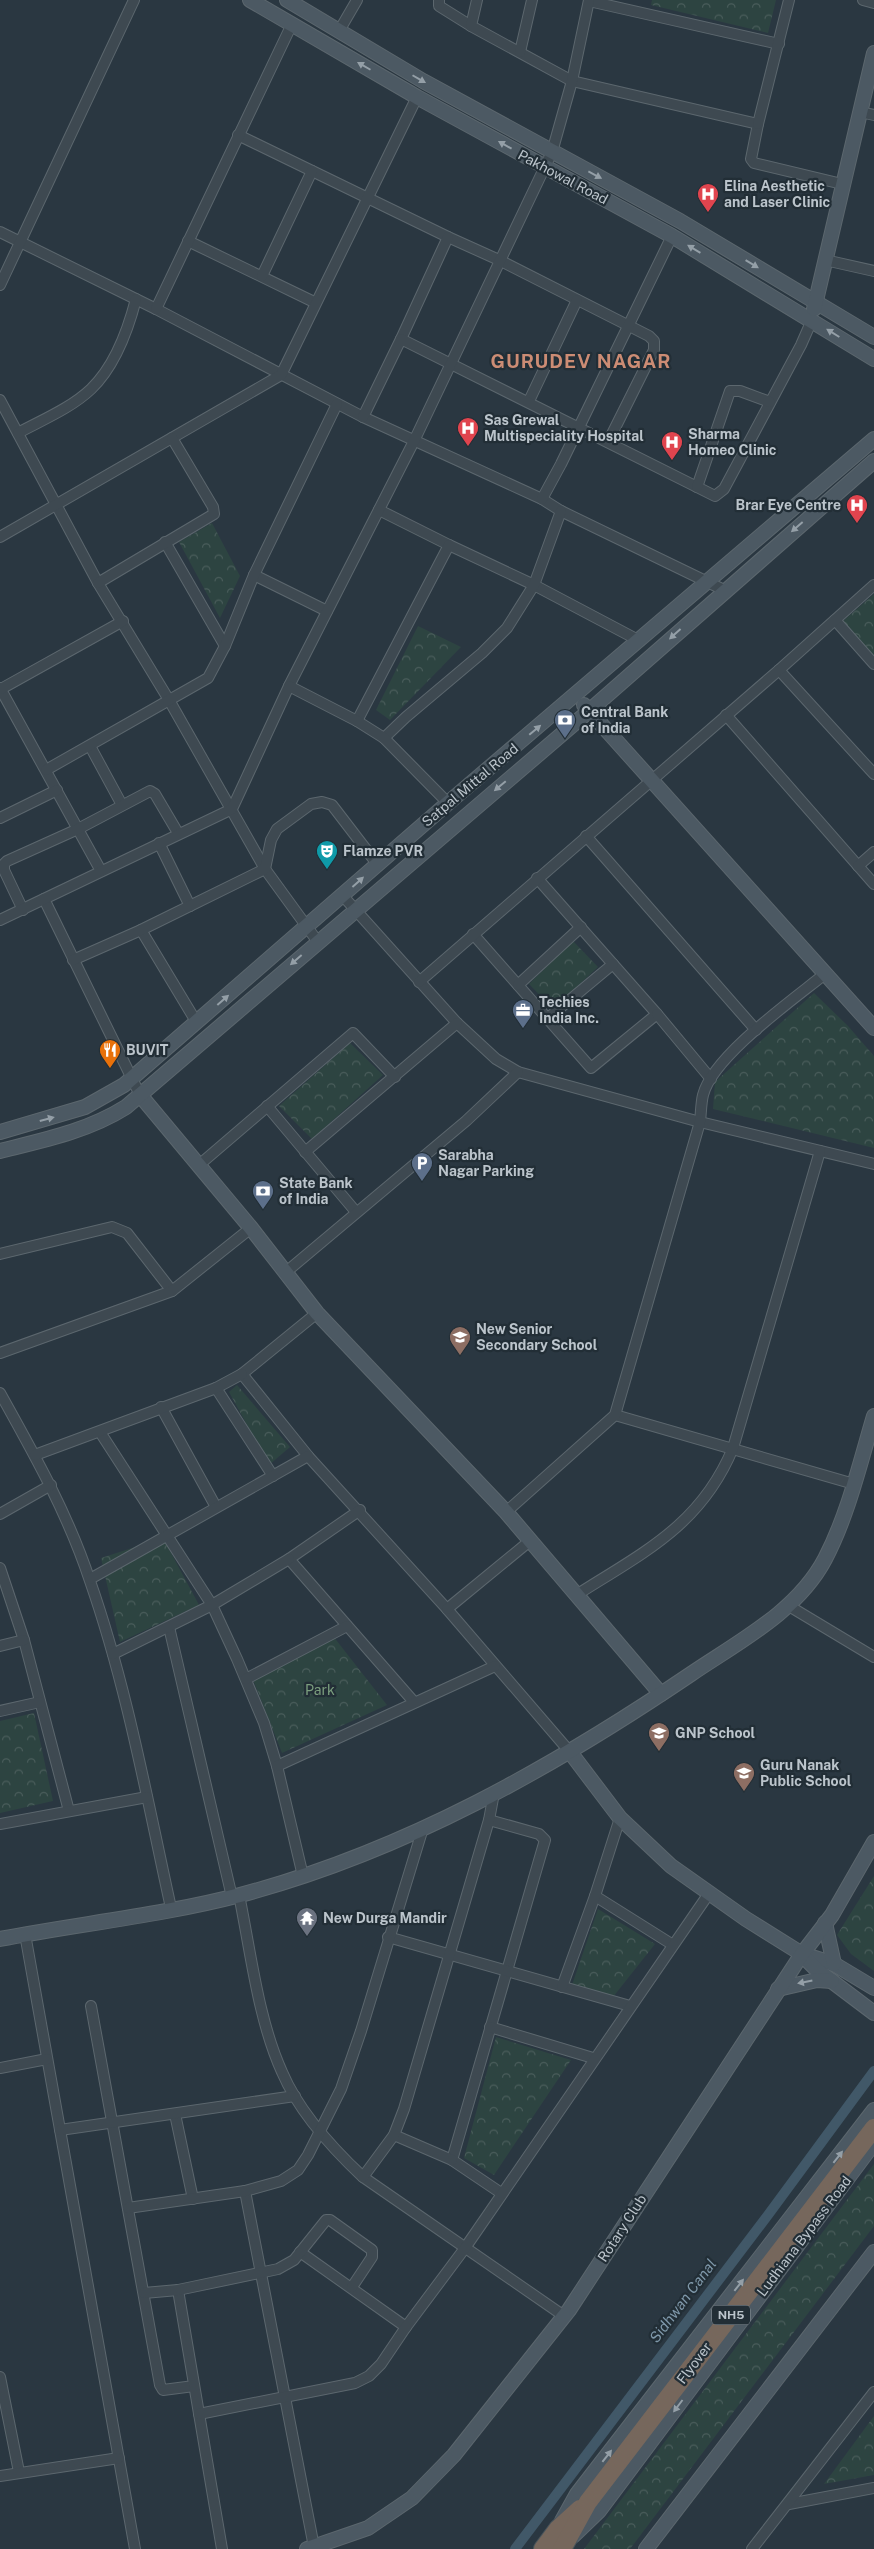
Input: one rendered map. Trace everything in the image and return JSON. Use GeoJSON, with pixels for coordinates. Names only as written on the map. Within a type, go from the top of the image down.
{"type":"FeatureCollection","features":[{"type":"Feature","properties":{"kind":"highway","name":"Flyover"},"geometry":{"type":"LineString","coordinates":[[563,2540],[588,2502],[874,2128]]}},
{"type":"Feature","properties":{"kind":"highway","name":"NH5"},"geometry":{"type":"LineString","coordinates":[[543,2549],[563,2540]]}},
{"type":"Feature","properties":{"kind":"street"},"geometry":{"type":"LineString","coordinates":[[0,284],[22,242],[134,0]]}},
{"type":"Feature","properties":{"kind":"street","name":"Pakhowal Road"},"geometry":{"type":"LineString","coordinates":[[250,0],[417,97],[672,236],[874,359]]}},
{"type":"Feature","properties":{"kind":"street","name":"Pakhowal Road"},"geometry":{"type":"LineString","coordinates":[[287,0],[423,81],[680,221],[874,337]]}},
{"type":"Feature","properties":{"kind":"street"},"geometry":{"type":"LineString","coordinates":[[340,31],[357,0]]}},
{"type":"Feature","properties":{"kind":"street"},"geometry":{"type":"LineString","coordinates":[[439,0],[439,6],[443,10],[572,81],[758,124]]}},
{"type":"Feature","properties":{"kind":"street"},"geometry":{"type":"LineString","coordinates":[[471,26],[477,0]]}},
{"type":"Feature","properties":{"kind":"street"},"geometry":{"type":"LineString","coordinates":[[520,52],[532,0]]}},
{"type":"Feature","properties":{"kind":"street"},"geometry":{"type":"LineString","coordinates":[[0,920],[232,808],[289,686],[414,441],[499,260],[545,168],[552,152],[572,81],[589,0],[779,44]]}},
{"type":"Feature","properties":{"kind":"street"},"geometry":{"type":"LineString","coordinates":[[789,0],[751,158],[754,163],[842,184]]}},
{"type":"Feature","properties":{"kind":"street"},"geometry":{"type":"LineString","coordinates":[[863,0],[874,3]]}},
{"type":"Feature","properties":{"kind":"street"},"geometry":{"type":"LineString","coordinates":[[156,309],[292,24]]}},
{"type":"Feature","properties":{"kind":"street"},"geometry":{"type":"LineString","coordinates":[[401,339],[529,401],[715,496],[724,489],[801,345],[812,320],[842,184],[874,53]]}},
{"type":"Feature","properties":{"kind":"street"},"geometry":{"type":"LineString","coordinates":[[0,537],[281,375],[314,302],[417,97]]}},
{"type":"Feature","properties":{"kind":"street"},"geometry":{"type":"LineString","coordinates":[[860,112],[874,115]]}},
{"type":"Feature","properties":{"kind":"street"},"geometry":{"type":"LineString","coordinates":[[238,135],[366,198],[499,260],[649,336],[655,345],[608,442]]}},
{"type":"Feature","properties":{"kind":"street"},"geometry":{"type":"LineString","coordinates":[[262,276],[312,171]]}},
{"type":"Feature","properties":{"kind":"street"},"geometry":{"type":"LineString","coordinates":[[0,232],[156,309],[363,417],[542,499],[561,511],[724,590]]}},
{"type":"Feature","properties":{"kind":"street"},"geometry":{"type":"LineString","coordinates":[[542,499],[672,236]]}},
{"type":"Feature","properties":{"kind":"street"},"geometry":{"type":"LineString","coordinates":[[363,417],[448,237]]}},
{"type":"Feature","properties":{"kind":"street"},"geometry":{"type":"LineString","coordinates":[[188,241],[314,302]]}},
{"type":"Feature","properties":{"kind":"street"},"geometry":{"type":"LineString","coordinates":[[825,260],[874,271]]}},
{"type":"Feature","properties":{"kind":"street"},"geometry":{"type":"LineString","coordinates":[[18,433],[78,400],[92,389],[112,360],[130,320],[136,299]]}},
{"type":"Feature","properties":{"kind":"street"},"geometry":{"type":"LineString","coordinates":[[529,401],[576,300]]}},
{"type":"Feature","properties":{"kind":"street"},"geometry":{"type":"LineString","coordinates":[[697,487],[730,392],[738,391],[770,402]]}},
{"type":"Feature","properties":{"kind":"street"},"geometry":{"type":"LineString","coordinates":[[0,400],[98,583],[123,621],[232,808],[265,869],[318,942]]}},
{"type":"Feature","properties":{"kind":"street"},"geometry":{"type":"LineString","coordinates":[[46,770],[208,678],[225,646],[254,575],[337,404]]}},
{"type":"Feature","properties":{"kind":"street"},"geometry":{"type":"LineString","coordinates":[[98,583],[164,542],[212,516],[214,510],[172,438]]}},
{"type":"Feature","properties":{"kind":"street","name":"Satpal Mittal Road"},"geometry":{"type":"LineString","coordinates":[[0,1132],[85,1107],[117,1091],[874,439]]}},
{"type":"Feature","properties":{"kind":"street","name":"Satpal Mittal Road"},"geometry":{"type":"LineString","coordinates":[[0,1151],[100,1122],[126,1107],[589,711],[724,590],[874,461]]}},
{"type":"Feature","properties":{"kind":"street"},"geometry":{"type":"LineString","coordinates":[[379,510],[534,585],[640,641]]}},
{"type":"Feature","properties":{"kind":"street"},"geometry":{"type":"LineString","coordinates":[[384,738],[495,642],[520,610],[534,585],[561,511]]}},
{"type":"Feature","properties":{"kind":"street"},"geometry":{"type":"LineString","coordinates":[[164,542],[225,646]]}},
{"type":"Feature","properties":{"kind":"street"},"geometry":{"type":"LineString","coordinates":[[357,720],[449,544]]}},
{"type":"Feature","properties":{"kind":"street"},"geometry":{"type":"LineString","coordinates":[[254,575],[327,611]]}},
{"type":"Feature","properties":{"kind":"street"},"geometry":{"type":"LineString","coordinates":[[419,982],[537,878],[780,670],[874,585]]}},
{"type":"Feature","properties":{"kind":"street"},"geometry":{"type":"LineString","coordinates":[[834,620],[874,664]]}},
{"type":"Feature","properties":{"kind":"street"},"geometry":{"type":"LineString","coordinates":[[101,871],[46,770],[4,704],[0,689],[123,621]]}},
{"type":"Feature","properties":{"kind":"street"},"geometry":{"type":"LineString","coordinates":[[780,670],[874,774]]}},
{"type":"Feature","properties":{"kind":"street"},"geometry":{"type":"LineString","coordinates":[[289,686],[357,720],[384,738],[448,804]]}},
{"type":"Feature","properties":{"kind":"street"},"geometry":{"type":"LineString","coordinates":[[576,696],[874,1028]]}},
{"type":"Feature","properties":{"kind":"street"},"geometry":{"type":"LineString","coordinates":[[726,715],[874,884]]}},
{"type":"Feature","properties":{"kind":"street"},"geometry":{"type":"LineString","coordinates":[[90,746],[122,805]]}},
{"type":"Feature","properties":{"kind":"street"},"geometry":{"type":"LineString","coordinates":[[0,818],[57,790]]}},
{"type":"Feature","properties":{"kind":"street"},"geometry":{"type":"LineString","coordinates":[[22,910],[4,870],[4,864],[78,829],[122,805],[153,791],[178,833]]}},
{"type":"Feature","properties":{"kind":"street"},"geometry":{"type":"LineString","coordinates":[[265,869],[271,840],[277,829],[311,804],[322,802],[332,806],[378,865]]}},
{"type":"Feature","properties":{"kind":"street"},"geometry":{"type":"LineString","coordinates":[[586,836],[756,1030]]}},
{"type":"Feature","properties":{"kind":"street"},"geometry":{"type":"LineString","coordinates":[[159,843],[190,906]]}},
{"type":"Feature","properties":{"kind":"street"},"geometry":{"type":"LineString","coordinates":[[858,866],[874,852]]}},
{"type":"Feature","properties":{"kind":"street"},"geometry":{"type":"LineString","coordinates":[[73,960],[141,930],[265,869]]}},
{"type":"Feature","properties":{"kind":"street"},"geometry":{"type":"LineString","coordinates":[[537,878],[657,1014],[711,1079]]}},
{"type":"Feature","properties":{"kind":"street"},"geometry":{"type":"LineString","coordinates":[[343,896],[456,1023],[496,1059],[518,1072],[700,1122],[874,1164]]}},
{"type":"Feature","properties":{"kind":"street"},"geometry":{"type":"LineString","coordinates":[[44,899],[140,1095],[251,1228],[317,1313],[506,1512],[578,1594],[661,1694]]}},
{"type":"Feature","properties":{"kind":"street"},"geometry":{"type":"LineString","coordinates":[[518,985],[581,928]]}},
{"type":"Feature","properties":{"kind":"street"},"geometry":{"type":"LineString","coordinates":[[141,930],[197,1023]]}},
{"type":"Feature","properties":{"kind":"street"},"geometry":{"type":"LineString","coordinates":[[473,934],[591,1068],[657,1014]]}},
{"type":"Feature","properties":{"kind":"street"},"geometry":{"type":"LineString","coordinates":[[548,1018],[613,964]]}},
{"type":"Feature","properties":{"kind":"street"},"geometry":{"type":"LineString","coordinates":[[506,1512],[615,1415],[700,1122],[703,1094],[711,1079],[719,1066],[756,1030],[826,973]]}},
{"type":"Feature","properties":{"kind":"street"},"geometry":{"type":"LineString","coordinates":[[306,1152],[456,1023]]}},
{"type":"Feature","properties":{"kind":"street"},"geometry":{"type":"LineString","coordinates":[[199,1165],[353,1033],[395,1077]]}},
{"type":"Feature","properties":{"kind":"street"},"geometry":{"type":"LineString","coordinates":[[286,1272],[466,1121],[518,1072]]}},
{"type":"Feature","properties":{"kind":"street"},"geometry":{"type":"LineString","coordinates":[[267,1106],[356,1212]]}},
{"type":"Feature","properties":{"kind":"street"},"geometry":{"type":"LineString","coordinates":[[578,1594],[676,1529],[710,1493],[723,1471],[733,1448],[820,1151]]}},
{"type":"Feature","properties":{"kind":"street"},"geometry":{"type":"LineString","coordinates":[[0,1254],[112,1227],[120,1228],[127,1233],[172,1290]]}},
{"type":"Feature","properties":{"kind":"street"},"geometry":{"type":"LineString","coordinates":[[0,1353],[172,1290],[251,1228]]}},
{"type":"Feature","properties":{"kind":"street"},"geometry":{"type":"LineString","coordinates":[[35,1455],[216,1388],[242,1374],[317,1313]]}},
{"type":"Feature","properties":{"kind":"street"},"geometry":{"type":"LineString","coordinates":[[242,1374],[308,1456],[360,1510],[448,1609],[570,1752],[620,1818],[671,1866],[746,1919],[802,1954],[834,1964],[874,1988]]}},
{"type":"Feature","properties":{"kind":"street"},"geometry":{"type":"LineString","coordinates":[[216,1388],[273,1476]]}},
{"type":"Feature","properties":{"kind":"street"},"geometry":{"type":"LineString","coordinates":[[0,1393],[51,1485],[90,1579],[113,1654],[171,1908]]}},
{"type":"Feature","properties":{"kind":"street"},"geometry":{"type":"LineString","coordinates":[[161,1407],[216,1507]]}},
{"type":"Feature","properties":{"kind":"street"},"geometry":{"type":"LineString","coordinates":[[615,1415],[854,1484]]}},
{"type":"Feature","properties":{"kind":"street"},"geometry":{"type":"LineString","coordinates":[[0,1939],[235,1896],[303,1876],[423,1828],[494,1793],[570,1752],[661,1694],[790,1606],[825,1560],[854,1484],[874,1416]]}},
{"type":"Feature","properties":{"kind":"street"},"geometry":{"type":"LineString","coordinates":[[100,1432],[212,1605],[246,1679],[264,1723],[277,1766],[303,1876]]}},
{"type":"Feature","properties":{"kind":"street"},"geometry":{"type":"LineString","coordinates":[[90,1579],[308,1456]]}},
{"type":"Feature","properties":{"kind":"street"},"geometry":{"type":"LineString","coordinates":[[0,1514],[51,1485]]}},
{"type":"Feature","properties":{"kind":"street"},"geometry":{"type":"LineString","coordinates":[[113,1654],[212,1605],[289,1559],[360,1510]]}},
{"type":"Feature","properties":{"kind":"street"},"geometry":{"type":"LineString","coordinates":[[448,1609],[530,1540]]}},
{"type":"Feature","properties":{"kind":"street"},"geometry":{"type":"LineString","coordinates":[[289,1559],[414,1702]]}},
{"type":"Feature","properties":{"kind":"street"},"geometry":{"type":"LineString","coordinates":[[0,1568],[24,1640],[69,1811]]}},
{"type":"Feature","properties":{"kind":"street"},"geometry":{"type":"LineString","coordinates":[[790,1606],[874,1656]]}},
{"type":"Feature","properties":{"kind":"street"},"geometry":{"type":"LineString","coordinates":[[246,1679],[347,1626]]}},
{"type":"Feature","properties":{"kind":"street"},"geometry":{"type":"LineString","coordinates":[[169,1627],[269,2037],[282,2073],[295,2096],[340,2155],[363,2176],[564,2316]]}},
{"type":"Feature","properties":{"kind":"street"},"geometry":{"type":"LineString","coordinates":[[0,1646],[24,1640]]}},
{"type":"Feature","properties":{"kind":"street"},"geometry":{"type":"LineString","coordinates":[[277,1766],[495,1666]]}},
{"type":"Feature","properties":{"kind":"street"},"geometry":{"type":"LineString","coordinates":[[0,1711],[40,1702]]}},
{"type":"Feature","properties":{"kind":"street"},"geometry":{"type":"LineString","coordinates":[[363,2176],[394,2135],[404,2109],[489,1820],[494,1793]]}},
{"type":"Feature","properties":{"kind":"street"},"geometry":{"type":"LineString","coordinates":[[0,1824],[147,1797]]}},
{"type":"Feature","properties":{"kind":"street"},"geometry":{"type":"LineString","coordinates":[[562,1986],[595,1896],[620,1818]]}},
{"type":"Feature","properties":{"kind":"street"},"geometry":{"type":"LineString","coordinates":[[452,2160],[545,1840],[539,1834],[489,1820]]}},
{"type":"Feature","properties":{"kind":"street"},"geometry":{"type":"LineString","coordinates":[[128,2208],[245,2191],[281,2181],[298,2170],[341,2089],[361,2031],[388,1937],[423,1828]]}},
{"type":"Feature","properties":{"kind":"street","name":"Rotary Club"},"geometry":{"type":"LineString","coordinates":[[310,2548],[368,2528],[412,2498],[454,2455],[564,2316],[778,1989],[825,1923],[874,1842]]}},
{"type":"Feature","properties":{"kind":"street"},"geometry":{"type":"LineString","coordinates":[[199,2414],[285,2399],[355,2383],[369,2376],[381,2364],[465,2248],[501,2193],[710,1892]]}},
{"type":"Feature","properties":{"kind":"street"},"geometry":{"type":"LineString","coordinates":[[595,1896],[672,1945]]}},
{"type":"Feature","properties":{"kind":"street"},"geometry":{"type":"LineString","coordinates":[[825,1923],[834,1964]]}},
{"type":"Feature","properties":{"kind":"street"},"geometry":{"type":"LineString","coordinates":[[26,1934],[135,2549]]}},
{"type":"Feature","properties":{"kind":"street"},"geometry":{"type":"LineString","coordinates":[[388,1937],[630,2006]]}},
{"type":"Feature","properties":{"kind":"street"},"geometry":{"type":"LineString","coordinates":[[802,1954],[811,1964],[874,2013]]}},
{"type":"Feature","properties":{"kind":"street"},"geometry":{"type":"LineString","coordinates":[[778,1989],[817,1980],[833,1981]]}},
{"type":"Feature","properties":{"kind":"street"},"geometry":{"type":"LineString","coordinates":[[91,2006],[160,2385],[163,2390],[168,2391],[194,2386]]}},
{"type":"Feature","properties":{"kind":"street"},"geometry":{"type":"LineString","coordinates":[[490,2027],[594,2058]]}},
{"type":"Feature","properties":{"kind":"street"},"geometry":{"type":"LineString","coordinates":[[0,2068],[47,2059]]}},
{"type":"Feature","properties":{"kind":"street"},"geometry":{"type":"LineString","coordinates":[[60,2130],[295,2096]]}},
{"type":"Feature","properties":{"kind":"street"},"geometry":{"type":"LineString","coordinates":[[563,2540],[578,2494],[874,2110]]}},
{"type":"Feature","properties":{"kind":"street"},"geometry":{"type":"LineString","coordinates":[[175,2114],[193,2199]]}},
{"type":"Feature","properties":{"kind":"street"},"geometry":{"type":"LineString","coordinates":[[394,2135],[452,2160],[501,2193]]}},
{"type":"Feature","properties":{"kind":"street","name":"Ludhiana Bypass Road"},"geometry":{"type":"LineString","coordinates":[[563,2540],[599,2511],[874,2142]]}},
{"type":"Feature","properties":{"kind":"street"},"geometry":{"type":"LineString","coordinates":[[245,2191],[285,2399],[310,2548]]}},
{"type":"Feature","properties":{"kind":"street"},"geometry":{"type":"LineString","coordinates":[[144,2293],[178,2290],[278,2269],[294,2260],[322,2222],[330,2220],[372,2250],[372,2257],[352,2287]]}},
{"type":"Feature","properties":{"kind":"street"},"geometry":{"type":"LineString","coordinates":[[300,2252],[406,2327]]}},
{"type":"Feature","properties":{"kind":"street"},"geometry":{"type":"LineString","coordinates":[[646,2549],[874,2252]]}},
{"type":"Feature","properties":{"kind":"street"},"geometry":{"type":"LineString","coordinates":[[178,2290],[222,2549]]}},
{"type":"Feature","properties":{"kind":"street"},"geometry":{"type":"LineString","coordinates":[[0,2377],[19,2472]]}},
{"type":"Feature","properties":{"kind":"street"},"geometry":{"type":"LineString","coordinates":[[753,2549],[874,2392]]}},
{"type":"Feature","properties":{"kind":"street"},"geometry":{"type":"LineString","coordinates":[[0,2476],[119,2458]]}},
{"type":"Feature","properties":{"kind":"street"},"geometry":{"type":"LineString","coordinates":[[789,2504],[874,2488]]}},
{"type":"Feature","properties":{"kind":"green space"},"geometry":{"type":"Polygon","coordinates":[[[652,0],[776,0],[768,33],[651,5],[652,0]]]}},
{"type":"Feature","properties":{"kind":"green space"},"geometry":{"type":"Polygon","coordinates":[[[212,523],[240,576],[220,618],[179,542],[212,523]]]}},
{"type":"Feature","properties":{"kind":"green space"},"geometry":{"type":"Polygon","coordinates":[[[874,594],[874,656],[842,622],[874,594]]]}},
{"type":"Feature","properties":{"kind":"green space"},"geometry":{"type":"Polygon","coordinates":[[[418,626],[461,647],[390,720],[376,710],[418,626]]]}},
{"type":"Feature","properties":{"kind":"green space"},"geometry":{"type":"Polygon","coordinates":[[[573,941],[598,967],[553,1009],[529,984],[573,941]]]}},
{"type":"Feature","properties":{"kind":"green space"},"geometry":{"type":"Polygon","coordinates":[[[814,993],[848,1026],[874,1056],[874,1148],[713,1109],[715,1082],[814,993]]]}},
{"type":"Feature","properties":{"kind":"green space"},"geometry":{"type":"Polygon","coordinates":[[[350,1043],[383,1075],[312,1139],[279,1106],[350,1043]]]}},
{"type":"Feature","properties":{"kind":"green space"},"geometry":{"type":"Polygon","coordinates":[[[237,1385],[290,1447],[269,1465],[229,1392],[237,1385]]]}},
{"type":"Feature","properties":{"kind":"green space"},"geometry":{"type":"Polygon","coordinates":[[[163,1538],[199,1605],[120,1642],[101,1558],[163,1538]]]}},
{"type":"Feature","properties":{"kind":"green space","name":"Park"},"geometry":{"type":"Polygon","coordinates":[[[333,1636],[387,1705],[282,1753],[252,1677],[333,1636]]]}},
{"type":"Feature","properties":{"kind":"green space"},"geometry":{"type":"Polygon","coordinates":[[[34,1713],[53,1801],[0,1813],[0,1721],[34,1713]]]}},
{"type":"Feature","properties":{"kind":"green space"},"geometry":{"type":"Polygon","coordinates":[[[874,1876],[874,1971],[851,1954],[837,1935],[874,1876]]]}},
{"type":"Feature","properties":{"kind":"green space"},"geometry":{"type":"Polygon","coordinates":[[[598,1909],[655,1944],[613,1997],[572,1985],[598,1909]]]}},
{"type":"Feature","properties":{"kind":"green space"},"geometry":{"type":"Polygon","coordinates":[[[496,2037],[571,2060],[494,2175],[464,2158],[496,2037]]]}},
{"type":"Feature","properties":{"kind":"green space"},"geometry":{"type":"Polygon","coordinates":[[[874,2164],[874,2226],[630,2549],[584,2549],[874,2164]]]}},
{"type":"Feature","properties":{"kind":"green space"},"geometry":{"type":"Polygon","coordinates":[[[874,2416],[874,2475],[824,2484],[874,2416]]]}},
{"type":"Feature","properties":{"kind":"waterway","name":"Sidhwan Canal"},"geometry":{"type":"LineString","coordinates":[[515,2549],[768,2215],[874,2071]]}},
{"type":"Feature","properties":{"kind":"place","name":"Elina Aesthetic and Laser Clinic"},"geometry":{"type":"Point","coordinates":[708,213]}},
{"type":"Feature","properties":{"kind":"place","name":"Sas Grewal Multispeciality Hospital"},"geometry":{"type":"Point","coordinates":[468,447]}},
{"type":"Feature","properties":{"kind":"place","name":"Sharma Homeo Clinic"},"geometry":{"type":"Point","coordinates":[672,461]}},
{"type":"Feature","properties":{"kind":"place","name":"Brar Eye Centre"},"geometry":{"type":"Point","coordinates":[857,524]}},
{"type":"Feature","properties":{"kind":"place","name":"Central Bank of India"},"geometry":{"type":"Point","coordinates":[565,739]}},
{"type":"Feature","properties":{"kind":"place","name":"Flamze PVR"},"geometry":{"type":"Point","coordinates":[327,870]}},
{"type":"Feature","properties":{"kind":"place","name":"Techies India Inc."},"geometry":{"type":"Point","coordinates":[523,1029]}},
{"type":"Feature","properties":{"kind":"place","name":"BUVIT"},"geometry":{"type":"Point","coordinates":[110,1069]}},
{"type":"Feature","properties":{"kind":"place","name":"Sarabha Nagar Parking"},"geometry":{"type":"Point","coordinates":[422,1182]}},
{"type":"Feature","properties":{"kind":"place","name":"State Bank of India"},"geometry":{"type":"Point","coordinates":[263,1210]}},
{"type":"Feature","properties":{"kind":"place","name":"New Senior Secondary School"},"geometry":{"type":"Point","coordinates":[460,1356]}},
{"type":"Feature","properties":{"kind":"place","name":"GNP School"},"geometry":{"type":"Point","coordinates":[659,1752]}},
{"type":"Feature","properties":{"kind":"place","name":"Guru Nanak Public School"},"geometry":{"type":"Point","coordinates":[744,1792]}},
{"type":"Feature","properties":{"kind":"place","name":"New Durga Mandir"},"geometry":{"type":"Point","coordinates":[307,1937]}},
{"type":"Feature","properties":{"kind":"district","name":"GURUDEV NAGAR"},"geometry":{"type":"Point","coordinates":[581,361]}}]}
